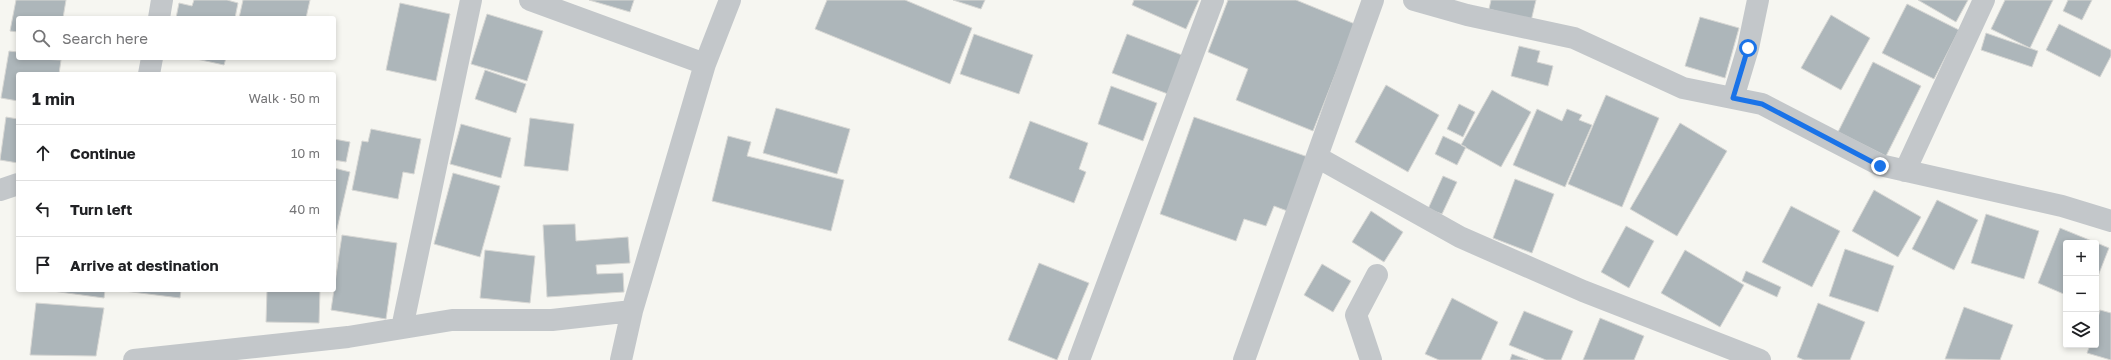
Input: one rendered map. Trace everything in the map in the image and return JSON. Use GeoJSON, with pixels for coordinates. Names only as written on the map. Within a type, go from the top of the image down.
{"type":"FeatureCollection","features":[{"type":"Feature","properties":{"kind":"street"},"geometry":{"type":"LineString","coordinates":[[159,16],[162,0]]}},
{"type":"Feature","properties":{"kind":"street"},"geometry":{"type":"LineString","coordinates":[[402,328],[471,0]]}},
{"type":"Feature","properties":{"kind":"street"},"geometry":{"type":"LineString","coordinates":[[530,0],[705,64]]}},
{"type":"Feature","properties":{"kind":"street"},"geometry":{"type":"LineString","coordinates":[[621,360],[632,311],[705,64],[730,0]]}},
{"type":"Feature","properties":{"kind":"street"},"geometry":{"type":"LineString","coordinates":[[1078,360],[1213,0]]}},
{"type":"Feature","properties":{"kind":"street"},"geometry":{"type":"LineString","coordinates":[[1244,360],[1373,0]]}},
{"type":"Feature","properties":{"kind":"street"},"geometry":{"type":"LineString","coordinates":[[1414,0],[1467,15],[1574,38],[1683,88],[1762,104],[1880,166],[2062,206],[2111,221]]}},
{"type":"Feature","properties":{"kind":"street"},"geometry":{"type":"LineString","coordinates":[[1733,98],[1748,48],[1758,0]]}},
{"type":"Feature","properties":{"kind":"street"},"geometry":{"type":"LineString","coordinates":[[1905,171],[1984,0]]}},
{"type":"Feature","properties":{"kind":"street"},"geometry":{"type":"LineString","coordinates":[[149,72],[152,60]]}},
{"type":"Feature","properties":{"kind":"street"},"geometry":{"type":"LineString","coordinates":[[1317,157],[1460,237],[1583,291],[1760,360]]}},
{"type":"Feature","properties":{"kind":"street"},"geometry":{"type":"LineString","coordinates":[[0,190],[16,185]]}},
{"type":"Feature","properties":{"kind":"street"},"geometry":{"type":"LineString","coordinates":[[1371,360],[1356,315],[1377,275]]}},
{"type":"Feature","properties":{"kind":"street"},"geometry":{"type":"LineString","coordinates":[[134,360],[348,337],[452,320],[552,320],[632,311]]}},
{"type":"Feature","properties":{"kind":"building"},"geometry":{"type":"Polygon","coordinates":[[[16,0],[66,0],[63,16],[16,16],[16,32],[10,31],[16,0]]]}},
{"type":"Feature","properties":{"kind":"building"},"geometry":{"type":"Polygon","coordinates":[[[194,0],[227,0],[238,3],[235,16],[176,16],[179,3],[192,6],[194,0]]]}},
{"type":"Feature","properties":{"kind":"building"},"geometry":{"type":"Polygon","coordinates":[[[243,0],[310,0],[306,16],[239,16],[243,0]]]}},
{"type":"Feature","properties":{"kind":"building"},"geometry":{"type":"Polygon","coordinates":[[[589,0],[634,0],[630,12],[589,0]]]}},
{"type":"Feature","properties":{"kind":"building"},"geometry":{"type":"Polygon","coordinates":[[[827,0],[905,0],[972,28],[950,84],[815,29],[827,0]]]}},
{"type":"Feature","properties":{"kind":"building"},"geometry":{"type":"Polygon","coordinates":[[[953,0],[985,0],[981,9],[953,0]]]}},
{"type":"Feature","properties":{"kind":"building"},"geometry":{"type":"Polygon","coordinates":[[[1134,0],[1199,0],[1186,29],[1132,5],[1134,0]]]}},
{"type":"Feature","properties":{"kind":"building"},"geometry":{"type":"Polygon","coordinates":[[[1228,0],[1296,0],[1355,24],[1313,131],[1236,100],[1248,69],[1208,52],[1228,0]]]}},
{"type":"Feature","properties":{"kind":"building"},"geometry":{"type":"Polygon","coordinates":[[[1491,0],[1536,0],[1531,21],[1489,9],[1491,0]]]}},
{"type":"Feature","properties":{"kind":"building"},"geometry":{"type":"Polygon","coordinates":[[[1918,0],[1968,0],[1956,22],[1918,0]]]}},
{"type":"Feature","properties":{"kind":"building"},"geometry":{"type":"Polygon","coordinates":[[[2005,0],[2053,0],[2030,48],[1991,29],[2005,0]]]}},
{"type":"Feature","properties":{"kind":"building"},"geometry":{"type":"Polygon","coordinates":[[[2068,0],[2092,0],[2082,20],[2063,11],[2068,0]]]}},
{"type":"Feature","properties":{"kind":"building"},"geometry":{"type":"Polygon","coordinates":[[[400,3],[450,14],[436,81],[386,70],[400,3]]]}},
{"type":"Feature","properties":{"kind":"building"},"geometry":{"type":"Polygon","coordinates":[[[1907,4],[1959,30],[1934,79],[1882,53],[1907,4]]]}},
{"type":"Feature","properties":{"kind":"building"},"geometry":{"type":"Polygon","coordinates":[[[487,14],[543,31],[527,81],[471,64],[487,14]]]}},
{"type":"Feature","properties":{"kind":"building"},"geometry":{"type":"Polygon","coordinates":[[[1831,15],[1870,38],[1841,90],[1801,68],[1831,15]]]}},
{"type":"Feature","properties":{"kind":"building"},"geometry":{"type":"Polygon","coordinates":[[[1700,17],[1739,28],[1725,78],[1685,66],[1700,17]]]}},
{"type":"Feature","properties":{"kind":"building"},"geometry":{"type":"Polygon","coordinates":[[[2059,24],[2111,50],[2111,56],[2100,77],[2046,50],[2059,24]]]}},
{"type":"Feature","properties":{"kind":"building"},"geometry":{"type":"Polygon","coordinates":[[[1986,33],[2038,51],[2032,67],[1981,50],[1986,33]]]}},
{"type":"Feature","properties":{"kind":"building"},"geometry":{"type":"Polygon","coordinates":[[[974,34],[1033,55],[1019,94],[960,74],[974,34]]]}},
{"type":"Feature","properties":{"kind":"building"},"geometry":{"type":"Polygon","coordinates":[[[1127,34],[1182,55],[1168,94],[1112,73],[1127,34]]]}},
{"type":"Feature","properties":{"kind":"building"},"geometry":{"type":"Polygon","coordinates":[[[1519,46],[1540,51],[1537,62],[1553,66],[1548,86],[1511,76],[1519,46]]]}},
{"type":"Feature","properties":{"kind":"building"},"geometry":{"type":"Polygon","coordinates":[[[9,51],[16,52],[16,60],[61,60],[59,72],[16,72],[16,101],[1,98],[9,51]]]}},
{"type":"Feature","properties":{"kind":"building"},"geometry":{"type":"Polygon","coordinates":[[[201,60],[225,60],[224,65],[201,60]]]}},
{"type":"Feature","properties":{"kind":"building"},"geometry":{"type":"Polygon","coordinates":[[[1873,62],[1921,86],[1886,156],[1838,132],[1873,62]]]}},
{"type":"Feature","properties":{"kind":"building"},"geometry":{"type":"Polygon","coordinates":[[[485,70],[526,84],[516,113],[475,99],[485,70]]]}},
{"type":"Feature","properties":{"kind":"building"},"geometry":{"type":"Polygon","coordinates":[[[1386,85],[1439,115],[1408,172],[1355,142],[1386,85]]]}},
{"type":"Feature","properties":{"kind":"building"},"geometry":{"type":"Polygon","coordinates":[[[1111,86],[1157,103],[1143,141],[1098,124],[1111,86]]]}},
{"type":"Feature","properties":{"kind":"building"},"geometry":{"type":"Polygon","coordinates":[[[1492,90],[1531,112],[1501,167],[1461,145],[1492,90]]]}},
{"type":"Feature","properties":{"kind":"building"},"geometry":{"type":"Polygon","coordinates":[[[1606,95],[1659,118],[1622,207],[1568,184],[1606,95]]]}},
{"type":"Feature","properties":{"kind":"building"},"geometry":{"type":"Polygon","coordinates":[[[1459,104],[1475,112],[1463,137],[1447,129],[1459,104]]]}},
{"type":"Feature","properties":{"kind":"building"},"geometry":{"type":"Polygon","coordinates":[[[776,108],[850,129],[837,174],[763,153],[776,108]]]}},
{"type":"Feature","properties":{"kind":"building"},"geometry":{"type":"Polygon","coordinates":[[[1537,109],[1562,121],[1567,109],[1582,115],[1579,120],[1592,125],[1565,187],[1513,165],[1537,109]]]}},
{"type":"Feature","properties":{"kind":"building"},"geometry":{"type":"Polygon","coordinates":[[[6,117],[16,119],[16,163],[0,160],[6,117]]]}},
{"type":"Feature","properties":{"kind":"building"},"geometry":{"type":"Polygon","coordinates":[[[1194,117],[1308,157],[1290,212],[1274,206],[1266,226],[1244,219],[1236,241],[1160,214],[1194,117]]]}},
{"type":"Feature","properties":{"kind":"building"},"geometry":{"type":"Polygon","coordinates":[[[530,118],[574,124],[568,171],[524,166],[530,118]]]}},
{"type":"Feature","properties":{"kind":"building"},"geometry":{"type":"Polygon","coordinates":[[[1030,121],[1088,143],[1079,169],[1086,172],[1074,203],[1009,178],[1030,121]]]}},
{"type":"Feature","properties":{"kind":"building"},"geometry":{"type":"Polygon","coordinates":[[[1680,123],[1727,151],[1677,236],[1630,209],[1680,123]]]}},
{"type":"Feature","properties":{"kind":"building"},"geometry":{"type":"Polygon","coordinates":[[[461,124],[511,138],[501,178],[450,164],[461,124]]]}},
{"type":"Feature","properties":{"kind":"building"},"geometry":{"type":"Polygon","coordinates":[[[371,129],[421,139],[414,174],[403,172],[398,199],[352,190],[362,141],[368,142],[371,129]]]}},
{"type":"Feature","properties":{"kind":"building"},"geometry":{"type":"Polygon","coordinates":[[[728,136],[751,142],[747,156],[844,180],[831,231],[712,201],[728,136]]]}},
{"type":"Feature","properties":{"kind":"building"},"geometry":{"type":"Polygon","coordinates":[[[1443,136],[1466,147],[1457,165],[1435,154],[1443,136]]]}},
{"type":"Feature","properties":{"kind":"building"},"geometry":{"type":"Polygon","coordinates":[[[336,139],[350,142],[346,162],[336,160],[336,139]]]}},
{"type":"Feature","properties":{"kind":"building"},"geometry":{"type":"Polygon","coordinates":[[[336,168],[350,172],[336,233],[336,168]]]}},
{"type":"Feature","properties":{"kind":"building"},"geometry":{"type":"Polygon","coordinates":[[[453,173],[500,186],[480,257],[434,244],[453,173]]]}},
{"type":"Feature","properties":{"kind":"building"},"geometry":{"type":"Polygon","coordinates":[[[1443,176],[1457,182],[1442,214],[1428,209],[1443,176]]]}},
{"type":"Feature","properties":{"kind":"building"},"geometry":{"type":"Polygon","coordinates":[[[1515,179],[1554,194],[1532,253],[1493,238],[1515,179]]]}},
{"type":"Feature","properties":{"kind":"building"},"geometry":{"type":"Polygon","coordinates":[[[1874,190],[1921,217],[1898,257],[1852,231],[1874,190]]]}},
{"type":"Feature","properties":{"kind":"building"},"geometry":{"type":"Polygon","coordinates":[[[1937,200],[1978,220],[1954,270],[1912,249],[1937,200]]]}},
{"type":"Feature","properties":{"kind":"building"},"geometry":{"type":"Polygon","coordinates":[[[1791,206],[1840,231],[1812,287],[1762,262],[1791,206]]]}},
{"type":"Feature","properties":{"kind":"building"},"geometry":{"type":"Polygon","coordinates":[[[1371,211],[1403,232],[1384,262],[1352,242],[1371,211]]]}},
{"type":"Feature","properties":{"kind":"building"},"geometry":{"type":"Polygon","coordinates":[[[1986,214],[2039,231],[2024,279],[1971,263],[1986,214]]]}},
{"type":"Feature","properties":{"kind":"building"},"geometry":{"type":"Polygon","coordinates":[[[575,224],[576,241],[628,237],[630,263],[596,265],[597,274],[623,273],[624,292],[547,297],[543,225],[575,224]]]}},
{"type":"Feature","properties":{"kind":"building"},"geometry":{"type":"Polygon","coordinates":[[[1626,226],[1654,241],[1629,288],[1601,272],[1626,226]]]}},
{"type":"Feature","properties":{"kind":"building"},"geometry":{"type":"Polygon","coordinates":[[[2060,228],[2089,240],[2063,240],[2063,294],[2038,283],[2060,228]]]}},
{"type":"Feature","properties":{"kind":"building"},"geometry":{"type":"Polygon","coordinates":[[[342,235],[397,243],[386,319],[331,310],[334,292],[336,292],[336,276],[342,235]]]}},
{"type":"Feature","properties":{"kind":"building"},"geometry":{"type":"Polygon","coordinates":[[[2099,244],[2109,248],[2099,273],[2099,244]]]}},
{"type":"Feature","properties":{"kind":"building"},"geometry":{"type":"Polygon","coordinates":[[[1845,249],[1894,266],[1878,312],[1829,296],[1845,249]]]}},
{"type":"Feature","properties":{"kind":"building"},"geometry":{"type":"Polygon","coordinates":[[[485,250],[535,256],[530,303],[480,298],[485,250]]]}},
{"type":"Feature","properties":{"kind":"building"},"geometry":{"type":"Polygon","coordinates":[[[1685,250],[1744,285],[1720,327],[1661,293],[1685,250]]]}},
{"type":"Feature","properties":{"kind":"building"},"geometry":{"type":"Polygon","coordinates":[[[1039,263],[1089,283],[1057,360],[1008,340],[1039,263]]]}},
{"type":"Feature","properties":{"kind":"building"},"geometry":{"type":"Polygon","coordinates":[[[1322,264],[1351,281],[1333,312],[1304,295],[1322,264]]]}},
{"type":"Feature","properties":{"kind":"building"},"geometry":{"type":"Polygon","coordinates":[[[1746,271],[1781,287],[1777,297],[1742,281],[1746,271]]]}},
{"type":"Feature","properties":{"kind":"building"},"geometry":{"type":"Polygon","coordinates":[[[60,292],[105,292],[104,298],[60,292]]]}},
{"type":"Feature","properties":{"kind":"building"},"geometry":{"type":"Polygon","coordinates":[[[132,292],[181,292],[180,298],[132,292]]]}},
{"type":"Feature","properties":{"kind":"building"},"geometry":{"type":"Polygon","coordinates":[[[267,292],[320,292],[319,323],[266,322],[267,292]]]}},
{"type":"Feature","properties":{"kind":"building"},"geometry":{"type":"Polygon","coordinates":[[[1452,298],[1498,322],[1481,360],[1439,360],[1425,354],[1452,298]]]}},
{"type":"Feature","properties":{"kind":"building"},"geometry":{"type":"Polygon","coordinates":[[[36,303],[104,308],[96,356],[30,355],[36,303]]]}},
{"type":"Feature","properties":{"kind":"building"},"geometry":{"type":"Polygon","coordinates":[[[1818,303],[1865,322],[1850,360],[1804,360],[1797,357],[1818,303]]]}},
{"type":"Feature","properties":{"kind":"building"},"geometry":{"type":"Polygon","coordinates":[[[1964,307],[2013,325],[2000,360],[1945,359],[1964,307]]]}},
{"type":"Feature","properties":{"kind":"building"},"geometry":{"type":"Polygon","coordinates":[[[2100,310],[2111,313],[2111,360],[2087,353],[2089,348],[2099,348],[2100,310]]]}},
{"type":"Feature","properties":{"kind":"building"},"geometry":{"type":"Polygon","coordinates":[[[1524,311],[1573,331],[1561,360],[1546,360],[1509,345],[1524,311]]]}},
{"type":"Feature","properties":{"kind":"building"},"geometry":{"type":"Polygon","coordinates":[[[1600,318],[1644,336],[1634,360],[1583,360],[1600,318]]]}},
{"type":"Feature","properties":{"kind":"building"},"geometry":{"type":"Polygon","coordinates":[[[1512,354],[1528,360],[1510,360],[1512,354]]]}},
{"type":"Feature","properties":{"kind":"route"},"geometry":{"type":"LineString","coordinates":[[1748,48],[1733,98],[1762,104],[1880,166]]}}]}
